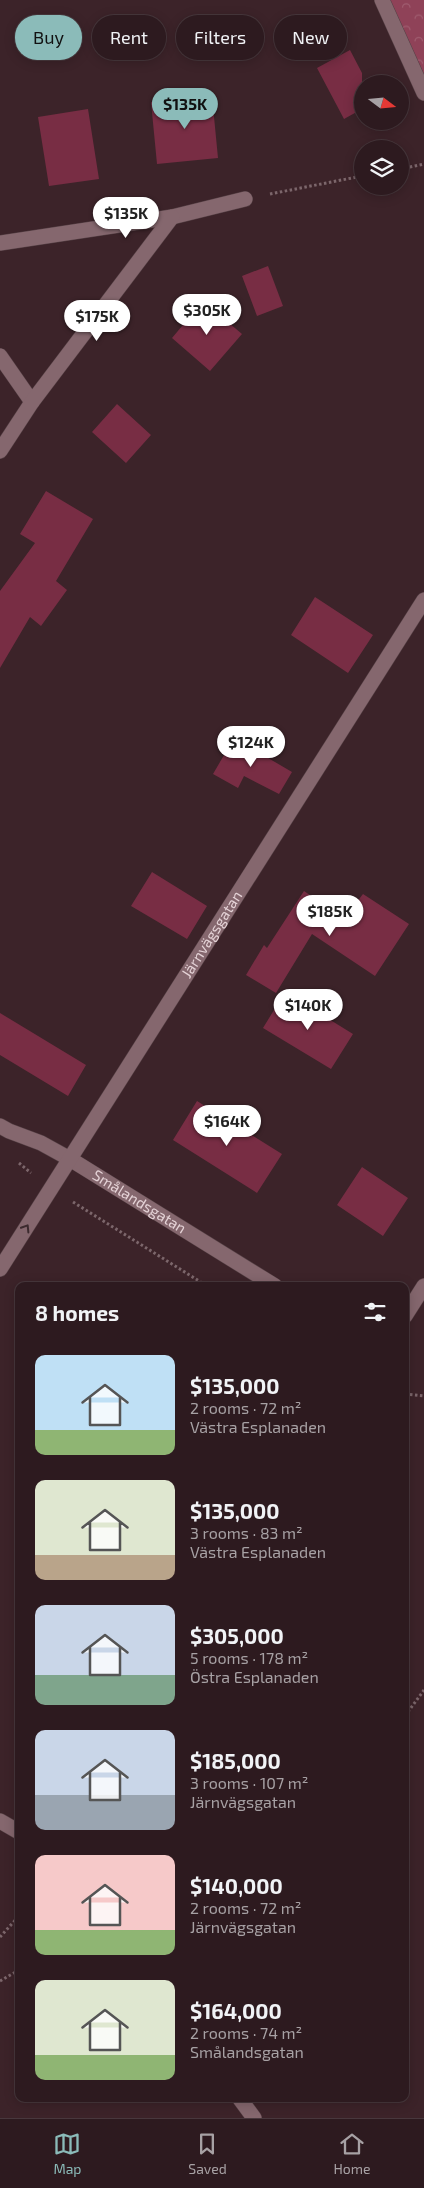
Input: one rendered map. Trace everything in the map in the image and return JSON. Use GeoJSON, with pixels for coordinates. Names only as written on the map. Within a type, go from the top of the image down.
{"type":"FeatureCollection","features":[{"type":"Feature","properties":{"kind":"street"},"geometry":{"type":"LineString","coordinates":[[382,0],[424,93]]}},
{"type":"Feature","properties":{"kind":"street"},"geometry":{"type":"LineString","coordinates":[[0,243],[172,218],[245,199]]}},
{"type":"Feature","properties":{"kind":"street"},"geometry":{"type":"LineString","coordinates":[[0,451],[32,402],[172,218]]}},
{"type":"Feature","properties":{"kind":"street"},"geometry":{"type":"LineString","coordinates":[[0,356],[32,402]]}},
{"type":"Feature","properties":{"kind":"street","name":"Järnvägsgatan"},"geometry":{"type":"LineString","coordinates":[[0,1269],[424,600]]}},
{"type":"Feature","properties":{"kind":"street","name":"Smålandsgatan"},"geometry":{"type":"LineString","coordinates":[[5,1129],[41,1143],[70,1159],[269,1282]]}},
{"type":"Feature","properties":{"kind":"street"},"geometry":{"type":"LineString","coordinates":[[409,1310],[424,1286]]}},
{"type":"Feature","properties":{"kind":"street"},"geometry":{"type":"LineString","coordinates":[[0,1821],[15,1830]]}},
{"type":"Feature","properties":{"kind":"street"},"geometry":{"type":"LineString","coordinates":[[242,2102],[254,2118]]}},
{"type":"Feature","properties":{"kind":"path"},"geometry":{"type":"LineString","coordinates":[[409,167],[424,164]]}},
{"type":"Feature","properties":{"kind":"path"},"geometry":{"type":"LineString","coordinates":[[245,199],[354,178]]}},
{"type":"Feature","properties":{"kind":"path"},"geometry":{"type":"LineString","coordinates":[[5,1129],[19,1164],[50,1188],[202,1282]]}},
{"type":"Feature","properties":{"kind":"path"},"geometry":{"type":"LineString","coordinates":[[409,1394],[424,1396]]}},
{"type":"Feature","properties":{"kind":"path"},"geometry":{"type":"LineString","coordinates":[[409,1711],[424,1690]]}},
{"type":"Feature","properties":{"kind":"path"},"geometry":{"type":"LineString","coordinates":[[0,1937],[15,1920]]}},
{"type":"Feature","properties":{"kind":"path"},"geometry":{"type":"LineString","coordinates":[[0,1981],[15,1972]]}},
{"type":"Feature","properties":{"kind":"green space"},"geometry":{"type":"Polygon","coordinates":[[[390,0],[424,0],[424,81],[414,67],[390,0]]]}},
{"type":"Feature","properties":{"kind":"building"},"geometry":{"type":"Polygon","coordinates":[[[350,50],[362,75],[354,75],[354,113],[344,119],[317,68],[332,60],[347,60],[347,52],[350,50]]]}},
{"type":"Feature","properties":{"kind":"building"},"geometry":{"type":"Polygon","coordinates":[[[212,96],[218,158],[157,164],[151,102],[212,96]]]}},
{"type":"Feature","properties":{"kind":"building"},"geometry":{"type":"Polygon","coordinates":[[[88,109],[99,179],[49,186],[38,117],[88,109]]]}},
{"type":"Feature","properties":{"kind":"building"},"geometry":{"type":"Polygon","coordinates":[[[268,266],[283,306],[257,316],[242,276],[268,266]]]}},
{"type":"Feature","properties":{"kind":"building"},"geometry":{"type":"Polygon","coordinates":[[[203,301],[242,334],[210,371],[172,338],[203,301]]]}},
{"type":"Feature","properties":{"kind":"building"},"geometry":{"type":"Polygon","coordinates":[[[117,404],[151,435],[126,463],[92,432],[117,404]]]}},
{"type":"Feature","properties":{"kind":"building"},"geometry":{"type":"Polygon","coordinates":[[[46,491],[93,519],[56,581],[67,590],[41,626],[30,617],[0,668],[0,591],[35,543],[20,534],[46,491]]]}},
{"type":"Feature","properties":{"kind":"building"},"geometry":{"type":"Polygon","coordinates":[[[315,597],[373,635],[348,673],[291,635],[315,597]]]}},
{"type":"Feature","properties":{"kind":"building"},"geometry":{"type":"Polygon","coordinates":[[[234,738],[292,772],[279,794],[244,776],[238,788],[213,774],[234,738]]]}},
{"type":"Feature","properties":{"kind":"building"},"geometry":{"type":"Polygon","coordinates":[[[152,872],[207,906],[187,939],[131,906],[152,872]]]}},
{"type":"Feature","properties":{"kind":"building"},"geometry":{"type":"Polygon","coordinates":[[[304,891],[333,911],[341,899],[353,907],[363,894],[409,924],[375,976],[312,934],[276,993],[246,975],[264,945],[267,948],[304,891]]]}},
{"type":"Feature","properties":{"kind":"building"},"geometry":{"type":"Polygon","coordinates":[[[285,992],[353,1034],[331,1069],[263,1028],[285,992]]]}},
{"type":"Feature","properties":{"kind":"building"},"geometry":{"type":"Polygon","coordinates":[[[0,1013],[86,1065],[68,1096],[0,1055],[0,1013]]]}},
{"type":"Feature","properties":{"kind":"building"},"geometry":{"type":"Polygon","coordinates":[[[197,1101],[282,1154],[257,1193],[173,1140],[197,1101]]]}},
{"type":"Feature","properties":{"kind":"building"},"geometry":{"type":"Polygon","coordinates":[[[362,1167],[408,1198],[383,1236],[337,1205],[362,1167]]]}}]}
